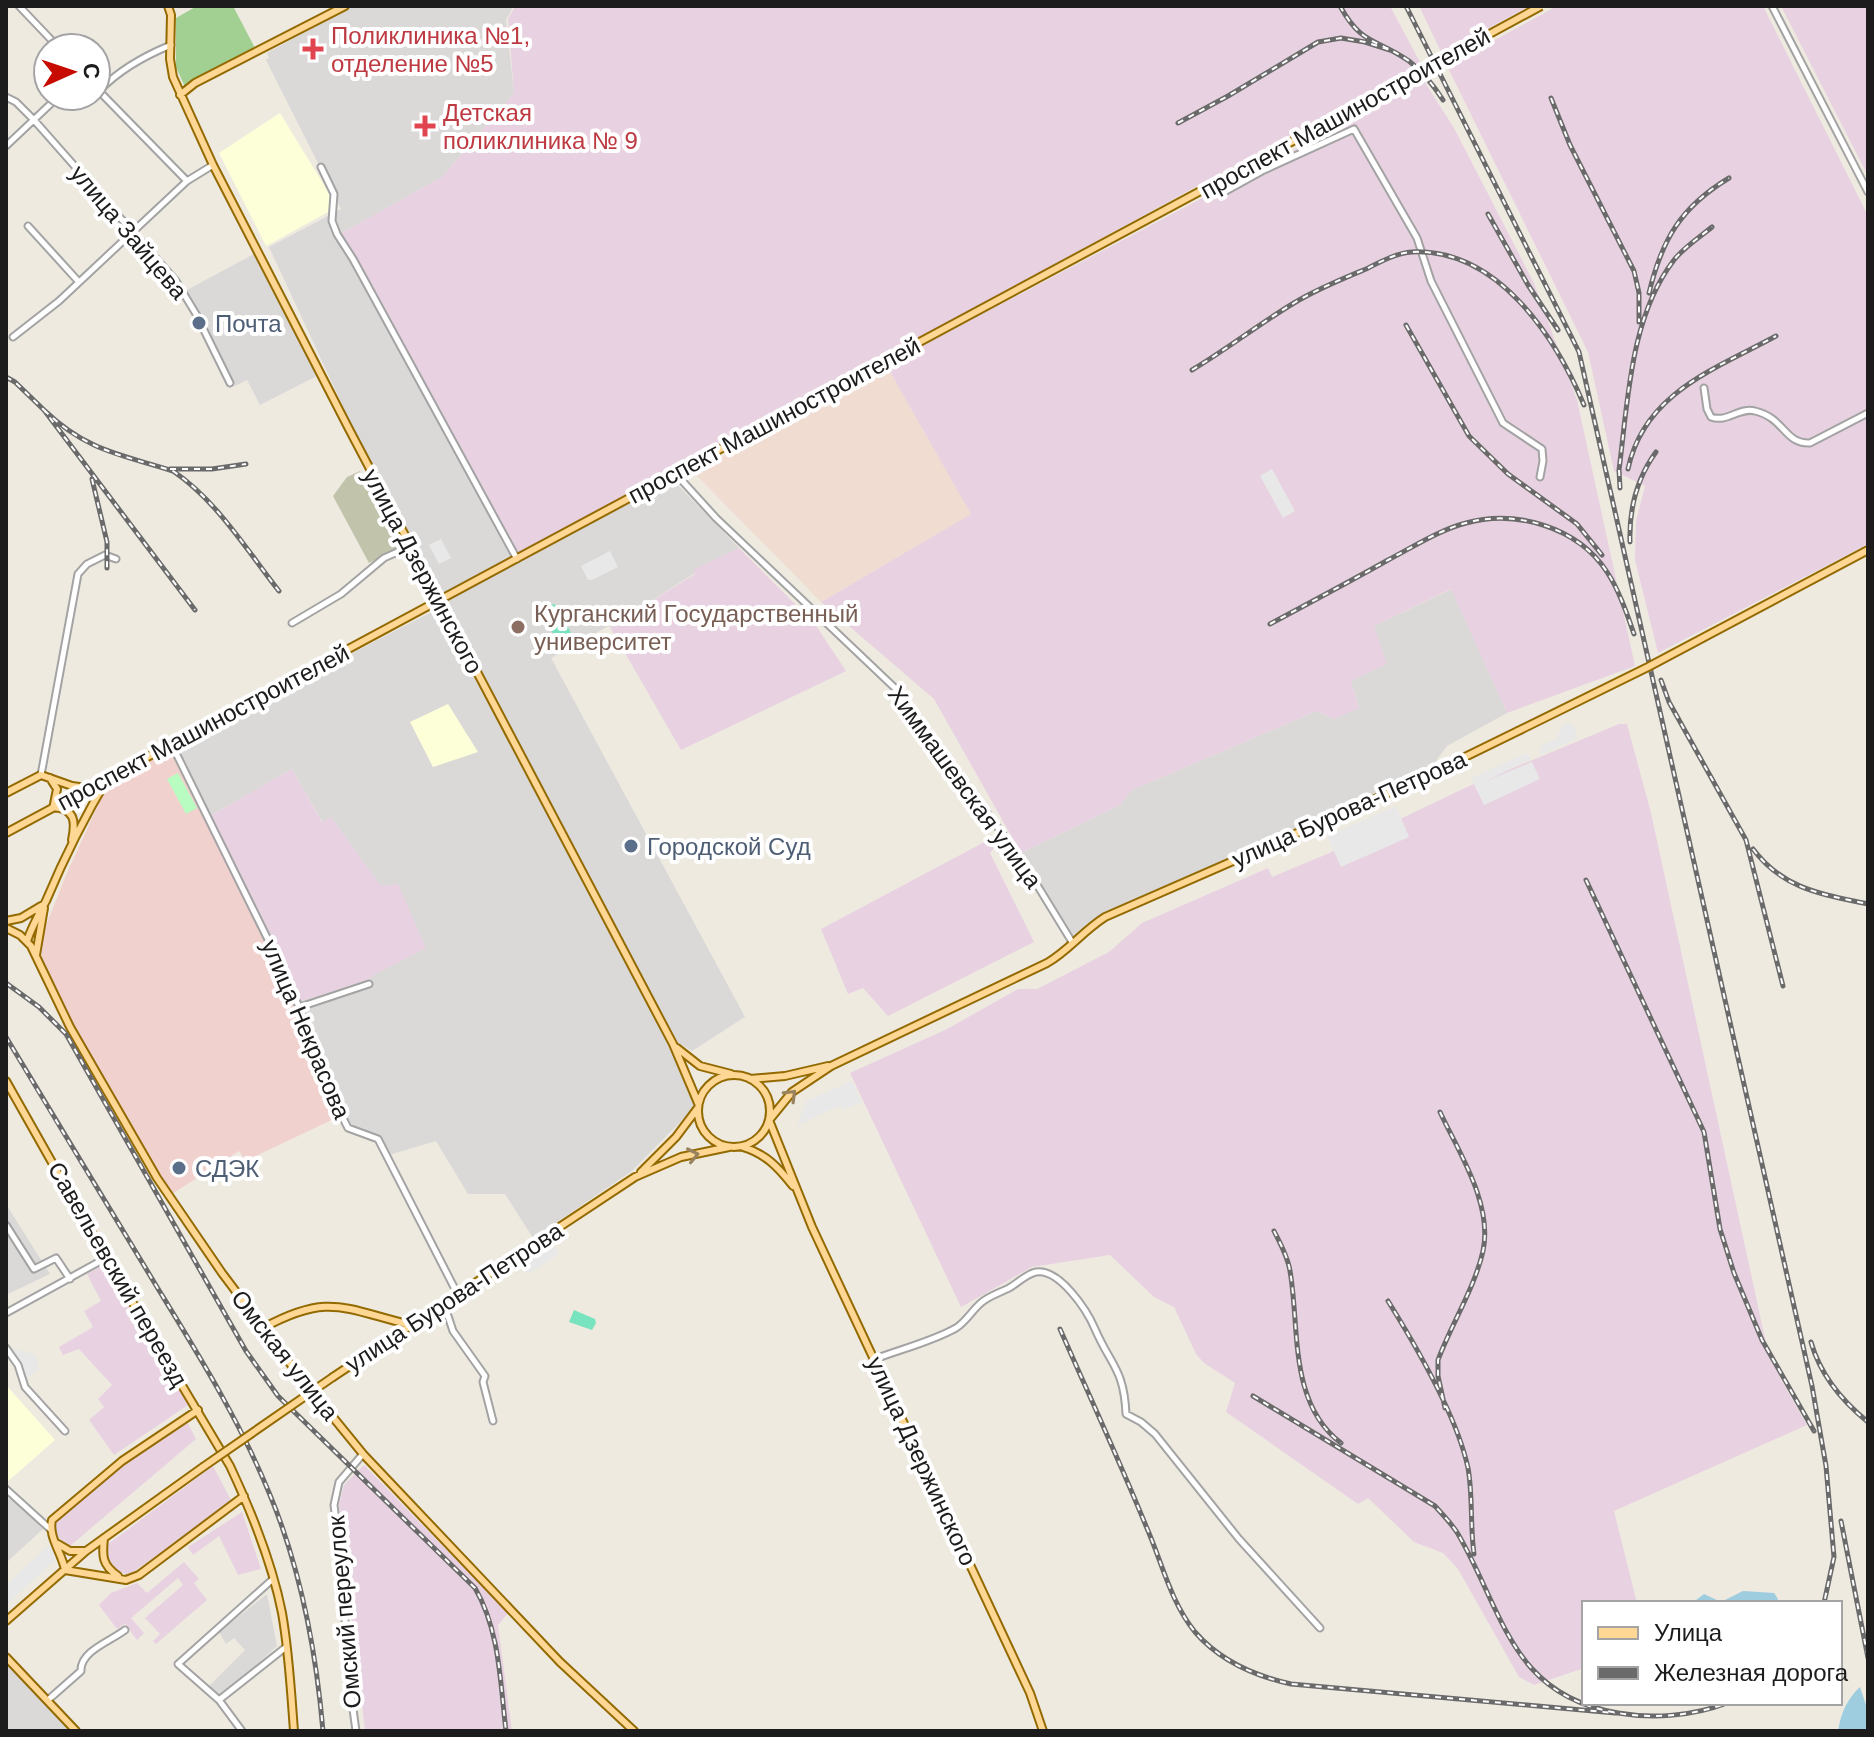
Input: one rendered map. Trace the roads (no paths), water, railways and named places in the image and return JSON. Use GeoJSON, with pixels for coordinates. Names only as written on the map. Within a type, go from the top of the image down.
{"type":"FeatureCollection","features":[{"type":"Feature","properties":{"kind":"main road","name":"улица Дзержинского"},"geometry":{"type":"LineString","coordinates":[[168,6],[171,15],[171,68],[180,95],[213,165],[673,1044],[697,1106]]}},
{"type":"Feature","properties":{"kind":"main road"},"geometry":{"type":"LineString","coordinates":[[180,95],[195,83],[345,6]]}},
{"type":"Feature","properties":{"kind":"main road","name":"проспект Машиностроителей"},"geometry":{"type":"LineString","coordinates":[[6,833],[440,602],[1541,6]]}},
{"type":"Feature","properties":{"kind":"main road","name":"улица Бурова-Петрова"},"geometry":{"type":"LineString","coordinates":[[769,1119],[792,1092],[831,1066],[1047,963],[1088,928],[1121,909],[1416,781],[1648,667],[1868,550]]}},
{"type":"Feature","properties":{"kind":"main road"},"geometry":{"type":"LineString","coordinates":[[6,793],[41,775],[87,788]]}},
{"type":"Feature","properties":{"kind":"main road"},"geometry":{"type":"LineString","coordinates":[[27,941],[71,845],[109,776]]}},
{"type":"Feature","properties":{"kind":"main road"},"geometry":{"type":"LineString","coordinates":[[50,778],[57,789],[53,807],[65,809],[73,816],[75,824],[71,845]]}},
{"type":"Feature","properties":{"kind":"main road"},"geometry":{"type":"LineString","coordinates":[[6,921],[30,913],[44,904]]}},
{"type":"Feature","properties":{"kind":"main road"},"geometry":{"type":"LineString","coordinates":[[36,955],[44,904]]}},
{"type":"Feature","properties":{"kind":"main road","name":"Омская улица"},"geometry":{"type":"LineString","coordinates":[[6,928],[27,941],[36,955],[70,1027],[148,1164],[263,1328],[363,1454],[559,1661],[634,1731]]}},
{"type":"Feature","properties":{"kind":"main road","name":"улица Дзержинского"},"geometry":{"type":"LineString","coordinates":[[673,1044],[700,1066],[738,1075]]}},
{"type":"Feature","properties":{"kind":"main road","name":"улица Бурова-Петрова"},"geometry":{"type":"LineString","coordinates":[[750,1079],[785,1076],[831,1066]]}},
{"type":"Feature","properties":{"kind":"main road"},"geometry":{"type":"LineString","coordinates":[[738,1075],[750,1079],[767,1097],[769,1119],[763,1134],[742,1147],[717,1143],[705,1133],[697,1106],[714,1081],[738,1075]]}},
{"type":"Feature","properties":{"kind":"main road","name":"Савельевский переезд"},"geometry":{"type":"LineString","coordinates":[[6,1081],[106,1258],[198,1410],[244,1496],[273,1579],[286,1647],[294,1731]]}},
{"type":"Feature","properties":{"kind":"main road","name":"улица Бурова-Петрова"},"geometry":{"type":"LineString","coordinates":[[635,1177],[676,1137],[697,1106]]}},
{"type":"Feature","properties":{"kind":"main road","name":"улица Дзержинского"},"geometry":{"type":"LineString","coordinates":[[769,1119],[797,1192],[1030,1693],[1043,1731]]}},
{"type":"Feature","properties":{"kind":"main road","name":"улица Бурова-Петрова"},"geometry":{"type":"LineString","coordinates":[[6,1621],[86,1551],[203,1467],[635,1177],[681,1157],[729,1147]]}},
{"type":"Feature","properties":{"kind":"main road","name":"улица Дзержинского"},"geometry":{"type":"LineString","coordinates":[[742,1147],[774,1162],[797,1192]]}},
{"type":"Feature","properties":{"kind":"main road"},"geometry":{"type":"LineString","coordinates":[[263,1328],[302,1310],[323,1305],[411,1325]]}},
{"type":"Feature","properties":{"kind":"main road"},"geometry":{"type":"LineString","coordinates":[[387,1319],[396,1336]]}},
{"type":"Feature","properties":{"kind":"main road"},"geometry":{"type":"LineString","coordinates":[[198,1410],[122,1461],[52,1520],[50,1529],[65,1570],[126,1580],[139,1575],[244,1496]]}},
{"type":"Feature","properties":{"kind":"main road"},"geometry":{"type":"LineString","coordinates":[[104,1537],[104,1563],[121,1579]]}},
{"type":"Feature","properties":{"kind":"main road"},"geometry":{"type":"LineString","coordinates":[[58,1544],[70,1551],[86,1551]]}},
{"type":"Feature","properties":{"kind":"main road"},"geometry":{"type":"LineString","coordinates":[[6,1657],[76,1731]]}},
{"type":"Feature","properties":{"kind":"street"},"geometry":{"type":"LineString","coordinates":[[19,6],[44,32]]}},
{"type":"Feature","properties":{"kind":"street"},"geometry":{"type":"LineString","coordinates":[[1772,6],[1868,192]]}},
{"type":"Feature","properties":{"kind":"street"},"geometry":{"type":"LineString","coordinates":[[112,78],[151,53],[171,45]]}},
{"type":"Feature","properties":{"kind":"street","name":"улица Зайцева"},"geometry":{"type":"LineString","coordinates":[[6,97],[16,102],[34,120],[182,290],[230,383]]}},
{"type":"Feature","properties":{"kind":"street"},"geometry":{"type":"LineString","coordinates":[[112,105],[187,181]]}},
{"type":"Feature","properties":{"kind":"street"},"geometry":{"type":"LineString","coordinates":[[6,146],[42,112]]}},
{"type":"Feature","properties":{"kind":"street"},"geometry":{"type":"LineString","coordinates":[[1202,191],[1224,192],[1354,129],[1417,238],[1431,281],[1503,423],[1542,449],[1540,477]]}},
{"type":"Feature","properties":{"kind":"street"},"geometry":{"type":"LineString","coordinates":[[13,337],[132,234],[187,181],[213,165]]}},
{"type":"Feature","properties":{"kind":"street"},"geometry":{"type":"LineString","coordinates":[[321,167],[334,194],[332,221],[337,234],[517,559]]}},
{"type":"Feature","properties":{"kind":"street"},"geometry":{"type":"LineString","coordinates":[[28,226],[78,281]]}},
{"type":"Feature","properties":{"kind":"street"},"geometry":{"type":"LineString","coordinates":[[1704,388],[1711,417],[1723,419],[1743,410],[1759,412],[1776,419],[1792,440],[1800,444],[1810,443],[1868,413]]}},
{"type":"Feature","properties":{"kind":"street","name":"Химмашевская улица"},"geometry":{"type":"LineString","coordinates":[[676,474],[716,518],[897,690],[1023,862],[1072,942]]}},
{"type":"Feature","properties":{"kind":"street"},"geometry":{"type":"LineString","coordinates":[[292,623],[341,594],[384,558],[411,546]]}},
{"type":"Feature","properties":{"kind":"street"},"geometry":{"type":"LineString","coordinates":[[41,775],[78,574],[87,564],[105,555],[116,559]]}},
{"type":"Feature","properties":{"kind":"street","name":"улица Некрасова"},"geometry":{"type":"LineString","coordinates":[[171,743],[300,1007],[321,1075],[348,1128],[378,1139],[458,1295]]}},
{"type":"Feature","properties":{"kind":"street"},"geometry":{"type":"LineString","coordinates":[[300,1007],[369,984]]}},
{"type":"Feature","properties":{"kind":"street"},"geometry":{"type":"LineString","coordinates":[[6,1225],[34,1269],[56,1258],[70,1279]]}},
{"type":"Feature","properties":{"kind":"street"},"geometry":{"type":"LineString","coordinates":[[6,1313],[106,1258]]}},
{"type":"Feature","properties":{"kind":"street"},"geometry":{"type":"LineString","coordinates":[[875,1359],[954,1329],[969,1319],[981,1303],[1026,1276],[1037,1271],[1051,1274],[1089,1314],[1119,1370],[1125,1387],[1126,1414],[1155,1434],[1239,1539],[1320,1628]]}},
{"type":"Feature","properties":{"kind":"street"},"geometry":{"type":"LineString","coordinates":[[444,1304],[453,1331],[485,1376],[483,1382],[493,1421]]}},
{"type":"Feature","properties":{"kind":"street"},"geometry":{"type":"LineString","coordinates":[[6,1348],[18,1365],[25,1387],[65,1431]]}},
{"type":"Feature","properties":{"kind":"street","name":"Омский переулок"},"geometry":{"type":"LineString","coordinates":[[356,1731],[334,1505],[339,1482],[363,1454]]}},
{"type":"Feature","properties":{"kind":"street"},"geometry":{"type":"LineString","coordinates":[[6,1489],[50,1529]]}},
{"type":"Feature","properties":{"kind":"street"},"geometry":{"type":"LineString","coordinates":[[242,1731],[219,1700],[178,1664],[273,1579]]}},
{"type":"Feature","properties":{"kind":"street"},"geometry":{"type":"LineString","coordinates":[[48,1700],[81,1671],[84,1657],[125,1630]]}},
{"type":"Feature","properties":{"kind":"street"},"geometry":{"type":"LineString","coordinates":[[219,1700],[286,1647]]}},
{"type":"Feature","properties":{"kind":"water"},"geometry":{"type":"Polygon","coordinates":[[[1743,1591],[1774,1593],[1778,1599],[1776,1601],[1723,1601],[1743,1591]]]}},
{"type":"Feature","properties":{"kind":"water"},"geometry":{"type":"Polygon","coordinates":[[[1704,1594],[1719,1601],[1695,1601],[1704,1594]]]}},
{"type":"Feature","properties":{"kind":"water"},"geometry":{"type":"Polygon","coordinates":[[[1860,1687],[1868,1711],[1868,1731],[1838,1731],[1845,1707],[1860,1687]]]}},
{"type":"Feature","properties":{"kind":"railway"},"geometry":{"type":"LineString","coordinates":[[1340,6],[1363,35],[1414,65],[1443,100]]}},
{"type":"Feature","properties":{"kind":"railway"},"geometry":{"type":"LineString","coordinates":[[1406,6],[1579,352],[1812,1386],[1826,1466],[1834,1557],[1824,1601]]}},
{"type":"Feature","properties":{"kind":"railway"},"geometry":{"type":"LineString","coordinates":[[1178,123],[1318,42],[1341,38],[1390,50]]}},
{"type":"Feature","properties":{"kind":"railway"},"geometry":{"type":"LineString","coordinates":[[1551,98],[1570,145],[1634,271],[1639,293],[1639,322]]}},
{"type":"Feature","properties":{"kind":"railway"},"geometry":{"type":"LineString","coordinates":[[1649,293],[1660,256],[1676,226],[1698,201],[1729,178]]}},
{"type":"Feature","properties":{"kind":"railway"},"geometry":{"type":"LineString","coordinates":[[1488,214],[1528,285],[1558,330]]}},
{"type":"Feature","properties":{"kind":"railway"},"geometry":{"type":"LineString","coordinates":[[1620,488],[1619,470],[1633,360],[1648,307],[1674,260],[1712,227]]}},
{"type":"Feature","properties":{"kind":"railway"},"geometry":{"type":"LineString","coordinates":[[1192,370],[1303,298],[1388,258],[1412,252],[1443,255],[1471,265],[1496,280],[1539,325],[1557,351],[1584,405]]}},
{"type":"Feature","properties":{"kind":"railway"},"geometry":{"type":"LineString","coordinates":[[1406,325],[1469,436],[1508,474],[1577,524],[1602,555]]}},
{"type":"Feature","properties":{"kind":"railway"},"geometry":{"type":"LineString","coordinates":[[1628,469],[1636,443],[1649,421],[1666,402],[1685,386],[1776,336]]}},
{"type":"Feature","properties":{"kind":"railway"},"geometry":{"type":"LineString","coordinates":[[6,377],[44,410],[195,610]]}},
{"type":"Feature","properties":{"kind":"railway"},"geometry":{"type":"LineString","coordinates":[[44,410],[89,443],[173,471],[189,483],[230,526],[279,591]]}},
{"type":"Feature","properties":{"kind":"railway"},"geometry":{"type":"LineString","coordinates":[[1630,542],[1636,495],[1656,452]]}},
{"type":"Feature","properties":{"kind":"railway"},"geometry":{"type":"LineString","coordinates":[[170,469],[212,469],[246,464]]}},
{"type":"Feature","properties":{"kind":"railway"},"geometry":{"type":"LineString","coordinates":[[92,479],[107,542],[107,568]]}},
{"type":"Feature","properties":{"kind":"railway"},"geometry":{"type":"LineString","coordinates":[[1270,624],[1436,534],[1466,523],[1505,518],[1544,525],[1563,533],[1595,556],[1615,586],[1634,634]]}},
{"type":"Feature","properties":{"kind":"railway"},"geometry":{"type":"LineString","coordinates":[[1661,680],[1669,702],[1746,840],[1783,986]]}},
{"type":"Feature","properties":{"kind":"railway"},"geometry":{"type":"LineString","coordinates":[[1753,849],[1777,873],[1804,888],[1868,904]]}},
{"type":"Feature","properties":{"kind":"railway"},"geometry":{"type":"LineString","coordinates":[[1586,880],[1704,1132],[1720,1229],[1734,1273],[1762,1340],[1814,1431]]}},
{"type":"Feature","properties":{"kind":"railway"},"geometry":{"type":"LineString","coordinates":[[6,983],[39,1007],[66,1034],[246,1351],[278,1396],[475,1588],[494,1639],[506,1731]]}},
{"type":"Feature","properties":{"kind":"railway"},"geometry":{"type":"LineString","coordinates":[[6,1037],[203,1363],[258,1468],[281,1523],[299,1581],[316,1670],[323,1731]]}},
{"type":"Feature","properties":{"kind":"railway"},"geometry":{"type":"LineString","coordinates":[[1440,1112],[1479,1197],[1485,1233],[1474,1278],[1438,1360],[1445,1408]]}},
{"type":"Feature","properties":{"kind":"railway"},"geometry":{"type":"LineString","coordinates":[[1274,1231],[1289,1266],[1304,1386],[1324,1426],[1341,1443]]}},
{"type":"Feature","properties":{"kind":"railway"},"geometry":{"type":"LineString","coordinates":[[1388,1301],[1434,1382],[1463,1448],[1470,1478],[1474,1554]]}},
{"type":"Feature","properties":{"kind":"railway"},"geometry":{"type":"LineString","coordinates":[[1060,1329],[1136,1501],[1173,1594],[1186,1620],[1215,1651],[1251,1672],[1291,1684],[1615,1713]]}},
{"type":"Feature","properties":{"kind":"railway"},"geometry":{"type":"LineString","coordinates":[[1811,1342],[1833,1386],[1868,1422]]}},
{"type":"Feature","properties":{"kind":"railway"},"geometry":{"type":"LineString","coordinates":[[1253,1396],[1435,1506],[1458,1534],[1501,1621],[1532,1669],[1554,1689],[1582,1703]]}},
{"type":"Feature","properties":{"kind":"railway"},"geometry":{"type":"LineString","coordinates":[[1841,1521],[1868,1658]]}},
{"type":"Feature","properties":{"kind":"railway"},"geometry":{"type":"LineString","coordinates":[[1589,1705],[1618,1713],[1659,1716],[1720,1705]]}},
{"type":"Feature","properties":{"kind":"place","name":"Поликлиника №1, отделение №5"},"geometry":{"type":"Point","coordinates":[313,49]}},
{"type":"Feature","properties":{"kind":"place","name":"Детская поликлиника № 9"},"geometry":{"type":"Point","coordinates":[425,126]}},
{"type":"Feature","properties":{"kind":"place","name":"Почта"},"geometry":{"type":"Point","coordinates":[199,323]}},
{"type":"Feature","properties":{"kind":"place","name":"Курганский Государственный университет"},"geometry":{"type":"Point","coordinates":[518,627]}},
{"type":"Feature","properties":{"kind":"place","name":"Городской Суд"},"geometry":{"type":"Point","coordinates":[631,846]}},
{"type":"Feature","properties":{"kind":"place","name":"СДЭК"},"geometry":{"type":"Point","coordinates":[179,1168]}}]}
